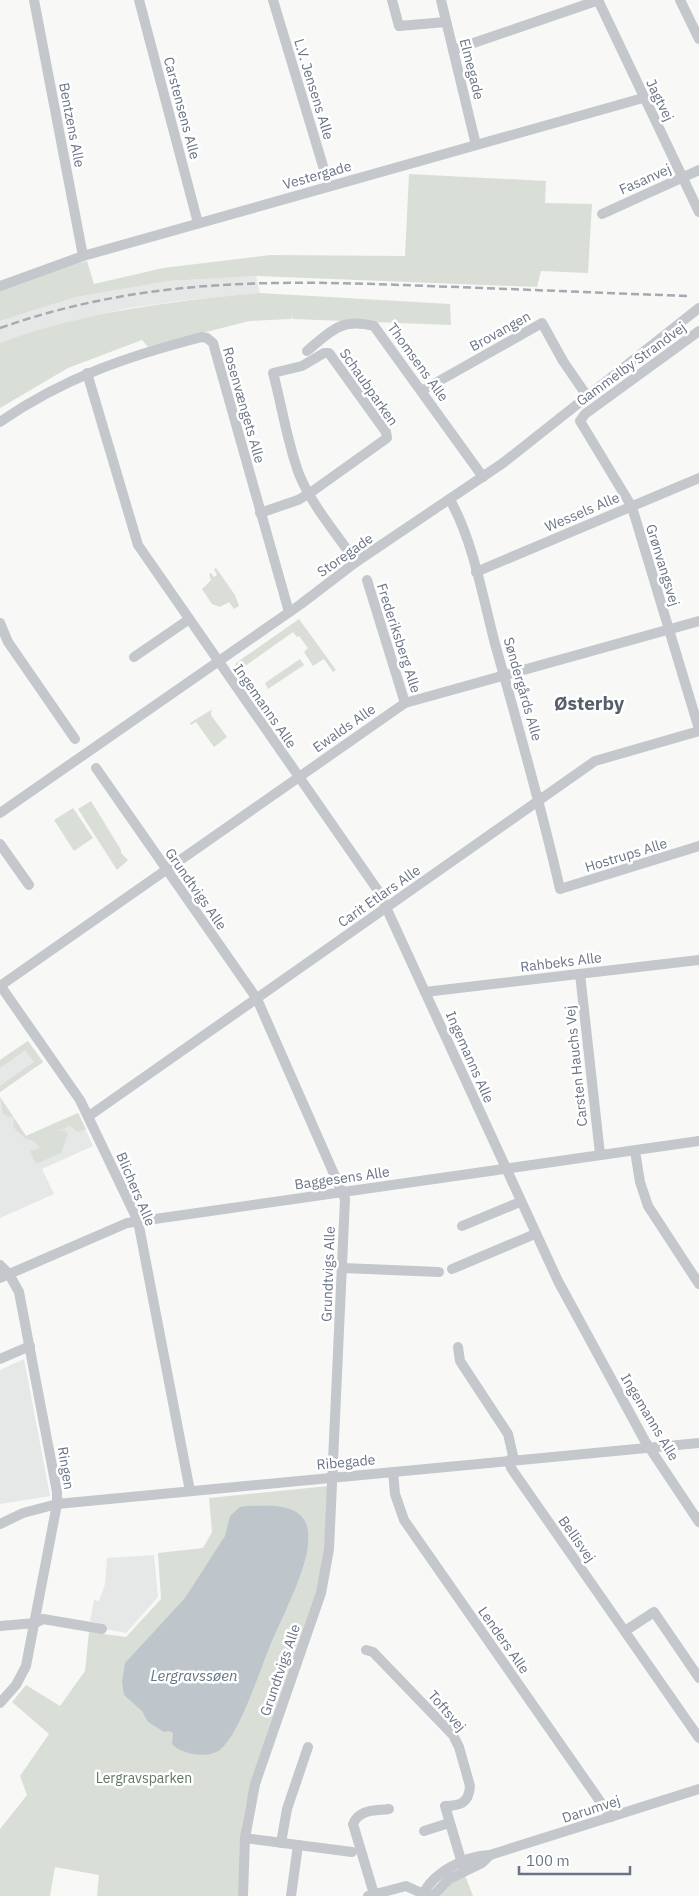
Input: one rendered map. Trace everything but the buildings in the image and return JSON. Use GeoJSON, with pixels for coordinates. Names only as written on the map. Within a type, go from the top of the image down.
{"type":"FeatureCollection","features":[{"type":"Feature","properties":{"kind":"street","name":"Bentzens Alle"},"geometry":{"type":"LineString","coordinates":[[34,0],[83,256]]}},
{"type":"Feature","properties":{"kind":"street","name":"Carstensens Alle"},"geometry":{"type":"LineString","coordinates":[[139,0],[198,223]]}},
{"type":"Feature","properties":{"kind":"street","name":"L.V. Jensens Alle"},"geometry":{"type":"LineString","coordinates":[[273,0],[329,186]]}},
{"type":"Feature","properties":{"kind":"street"},"geometry":{"type":"LineString","coordinates":[[392,0],[398,26],[446,22]]}},
{"type":"Feature","properties":{"kind":"street","name":"Elmegade"},"geometry":{"type":"LineString","coordinates":[[441,0],[476,146]]}},
{"type":"Feature","properties":{"kind":"street"},"geometry":{"type":"LineString","coordinates":[[453,50],[598,0]]}},
{"type":"Feature","properties":{"kind":"street","name":"Jagtvej"},"geometry":{"type":"LineString","coordinates":[[598,0],[643,98],[699,212]]}},
{"type":"Feature","properties":{"kind":"street"},"geometry":{"type":"LineString","coordinates":[[680,0],[699,39]]}},
{"type":"Feature","properties":{"kind":"street","name":"Vestergade"},"geometry":{"type":"LineString","coordinates":[[0,286],[83,256],[643,98]]}},
{"type":"Feature","properties":{"kind":"street","name":"Fasanvej"},"geometry":{"type":"LineString","coordinates":[[602,214],[699,170]]}},
{"type":"Feature","properties":{"kind":"street","name":"Storegade"},"geometry":{"type":"LineString","coordinates":[[0,813],[289,612],[356,562],[483,477],[696,311]]}},
{"type":"Feature","properties":{"kind":"street","name":"Brovangen"},"geometry":{"type":"LineString","coordinates":[[423,390],[542,323],[563,361],[587,396]]}},
{"type":"Feature","properties":{"kind":"street","name":"Thomsens Alle"},"geometry":{"type":"LineString","coordinates":[[307,351],[329,331],[338,326],[351,324],[374,326],[423,390],[483,477]]}},
{"type":"Feature","properties":{"kind":"street","name":"Gammelby Strandvej"},"geometry":{"type":"LineString","coordinates":[[580,419],[699,331]]}},
{"type":"Feature","properties":{"kind":"street","name":"Rosenvængets Alle"},"geometry":{"type":"LineString","coordinates":[[0,422],[44,394],[87,373],[144,352],[202,338],[209,339],[213,343],[289,612]]}},
{"type":"Feature","properties":{"kind":"street","name":"Schaubparken"},"geometry":{"type":"LineString","coordinates":[[260,513],[298,500],[310,493],[387,438],[386,432],[329,353],[324,352],[302,366],[273,373],[300,475],[310,493],[356,562]]}},
{"type":"Feature","properties":{"kind":"street","name":"Ingemanns Alle"},"geometry":{"type":"LineString","coordinates":[[87,373],[138,545],[188,620],[378,892],[558,1281],[650,1448],[699,1522]]}},
{"type":"Feature","properties":{"kind":"street","name":"Grønvangsvej"},"geometry":{"type":"LineString","coordinates":[[580,419],[580,426],[632,507],[699,730]]}},
{"type":"Feature","properties":{"kind":"street","name":"Wessels Alle"},"geometry":{"type":"LineString","coordinates":[[476,572],[699,478]]}},
{"type":"Feature","properties":{"kind":"street","name":"Søndergårds Alle"},"geometry":{"type":"LineString","coordinates":[[450,500],[459,515],[476,572],[539,799],[560,889]]}},
{"type":"Feature","properties":{"kind":"street","name":"Frederiksberg Alle"},"geometry":{"type":"LineString","coordinates":[[366,580],[405,703]]}},
{"type":"Feature","properties":{"kind":"street"},"geometry":{"type":"LineString","coordinates":[[134,657],[188,620]]}},
{"type":"Feature","properties":{"kind":"street","name":"Ewalds Alle"},"geometry":{"type":"LineString","coordinates":[[0,985],[405,703],[699,621]]}},
{"type":"Feature","properties":{"kind":"street"},"geometry":{"type":"LineString","coordinates":[[0,623],[8,642],[76,739]]}},
{"type":"Feature","properties":{"kind":"street","name":"Carit Etlars Alle"},"geometry":{"type":"LineString","coordinates":[[89,1116],[595,761],[699,730]]}},
{"type":"Feature","properties":{"kind":"street","name":"Grundtvigs Alle"},"geometry":{"type":"LineString","coordinates":[[96,768],[257,998],[345,1198],[329,1549],[321,1593],[255,1784],[245,1838],[243,1896]]}},
{"type":"Feature","properties":{"kind":"street"},"geometry":{"type":"LineString","coordinates":[[0,844],[29,886]]}},
{"type":"Feature","properties":{"kind":"street","name":"Hostrups Alle"},"geometry":{"type":"LineString","coordinates":[[560,889],[699,846]]}},
{"type":"Feature","properties":{"kind":"street","name":"Rahbeks Alle"},"geometry":{"type":"LineString","coordinates":[[425,992],[699,960]]}},
{"type":"Feature","properties":{"kind":"street","name":"Carsten Hauchs Vej"},"geometry":{"type":"LineString","coordinates":[[580,974],[600,1154]]}},
{"type":"Feature","properties":{"kind":"street","name":"Blichers Alle"},"geometry":{"type":"LineString","coordinates":[[0,985],[89,1116],[138,1221],[190,1491]]}},
{"type":"Feature","properties":{"kind":"street","name":"Baggesens Alle"},"geometry":{"type":"LineString","coordinates":[[4,1276],[127,1223],[699,1141]]}},
{"type":"Feature","properties":{"kind":"street"},"geometry":{"type":"LineString","coordinates":[[635,1151],[640,1182],[648,1206],[699,1284]]}},
{"type":"Feature","properties":{"kind":"street"},"geometry":{"type":"LineString","coordinates":[[462,1226],[520,1202]]}},
{"type":"Feature","properties":{"kind":"street"},"geometry":{"type":"LineString","coordinates":[[452,1269],[535,1234]]}},
{"type":"Feature","properties":{"kind":"street","name":"Ringen"},"geometry":{"type":"LineString","coordinates":[[0,1265],[4,1276],[19,1292],[55,1484],[57,1504],[26,1666],[16,1685],[0,1703]]}},
{"type":"Feature","properties":{"kind":"street"},"geometry":{"type":"LineString","coordinates":[[343,1268],[439,1272]]}},
{"type":"Feature","properties":{"kind":"street"},"geometry":{"type":"LineString","coordinates":[[0,1359],[30,1346]]}},
{"type":"Feature","properties":{"kind":"street","name":"Bellisvej"},"geometry":{"type":"LineString","coordinates":[[458,1348],[460,1361],[508,1434],[512,1460],[511,1468],[699,1738]]}},
{"type":"Feature","properties":{"kind":"street","name":"Ribegade"},"geometry":{"type":"LineString","coordinates":[[0,1524],[23,1513],[57,1504],[699,1443]]}},
{"type":"Feature","properties":{"kind":"street","name":"Lenders Alle"},"geometry":{"type":"LineString","coordinates":[[393,1472],[395,1494],[404,1520],[611,1817]]}},
{"type":"Feature","properties":{"kind":"street"},"geometry":{"type":"LineString","coordinates":[[625,1631],[654,1612],[699,1678]]}},
{"type":"Feature","properties":{"kind":"street"},"geometry":{"type":"LineString","coordinates":[[0,1626],[35,1623],[44,1619],[102,1629]]}},
{"type":"Feature","properties":{"kind":"street","name":"Toftsvej"},"geometry":{"type":"LineString","coordinates":[[366,1650],[373,1652],[445,1724],[459,1747],[470,1786],[467,1799],[458,1806],[445,1806],[449,1823]]}},
{"type":"Feature","properties":{"kind":"street"},"geometry":{"type":"LineString","coordinates":[[281,1843],[287,1809],[308,1747]]}},
{"type":"Feature","properties":{"kind":"street","name":"Darumvej"},"geometry":{"type":"LineString","coordinates":[[389,1809],[362,1812],[356,1817],[353,1824],[371,1895],[406,1886],[426,1895],[438,1876],[463,1866],[482,1863],[490,1856],[699,1789]]}},
{"type":"Feature","properties":{"kind":"street"},"geometry":{"type":"LineString","coordinates":[[424,1831],[449,1823],[463,1866]]}},
{"type":"Feature","properties":{"kind":"street"},"geometry":{"type":"LineString","coordinates":[[245,1838],[352,1852]]}},
{"type":"Feature","properties":{"kind":"street"},"geometry":{"type":"LineString","coordinates":[[291,1896],[298,1845]]}},
{"type":"Feature","properties":{"kind":"shaded area"},"geometry":{"type":"Polygon","coordinates":[[[256,276],[260,293],[129,308],[73,321],[0,343],[0,321],[76,297],[169,281],[256,276]]]}},
{"type":"Feature","properties":{"kind":"shaded area"},"geometry":{"type":"Polygon","coordinates":[[[28,1041],[43,1062],[0,1092],[0,1060],[28,1041]]]}},
{"type":"Feature","properties":{"kind":"shaded area"},"geometry":{"type":"Polygon","coordinates":[[[0,1097],[26,1136],[78,1113],[93,1146],[42,1169],[54,1194],[0,1218],[0,1097]]]}},
{"type":"Feature","properties":{"kind":"shaded area"},"geometry":{"type":"Polygon","coordinates":[[[24,1359],[50,1496],[0,1504],[0,1370],[24,1359]]]}},
{"type":"Feature","properties":{"kind":"shaded area"},"geometry":{"type":"Polygon","coordinates":[[[154,1555],[158,1597],[126,1633],[105,1629],[103,1624],[90,1621],[94,1600],[99,1601],[105,1584],[107,1558],[154,1555]]]}},
{"type":"Feature","properties":{"kind":"green space"},"geometry":{"type":"Polygon","coordinates":[[[409,174],[546,181],[545,203],[592,204],[588,273],[541,271],[537,287],[256,276],[169,281],[76,297],[0,321],[0,290],[36,274],[87,261],[94,284],[163,268],[271,255],[405,256],[409,174]]]}},
{"type":"Feature","properties":{"kind":"green space"},"geometry":{"type":"Polygon","coordinates":[[[260,293],[450,304],[451,325],[292,319],[293,314],[291,319],[249,321],[148,347],[142,340],[68,368],[0,408],[0,343],[64,323],[128,309],[260,293]]]}},
{"type":"Feature","properties":{"kind":"green space"},"geometry":{"type":"Polygon","coordinates":[[[216,568],[235,595],[239,606],[234,609],[229,602],[220,607],[212,604],[202,589],[211,580],[209,574],[211,573],[214,577],[217,575],[214,569],[216,568]]]}},
{"type":"Feature","properties":{"kind":"green space"},"geometry":{"type":"Polygon","coordinates":[[[299,619],[336,670],[333,672],[324,659],[313,666],[304,652],[308,648],[299,636],[297,637],[293,632],[241,669],[250,682],[246,685],[235,669],[236,663],[299,619]]]}},
{"type":"Feature","properties":{"kind":"green space"},"geometry":{"type":"Polygon","coordinates":[[[300,659],[304,665],[268,689],[265,683],[300,659]]]}},
{"type":"Feature","properties":{"kind":"green space"},"geometry":{"type":"Polygon","coordinates":[[[212,706],[211,715],[227,737],[214,747],[196,722],[191,725],[190,723],[211,710],[212,706]]]}},
{"type":"Feature","properties":{"kind":"green space"},"geometry":{"type":"Polygon","coordinates":[[[91,801],[121,853],[128,860],[117,870],[78,809],[91,801]]]}},
{"type":"Feature","properties":{"kind":"green space"},"geometry":{"type":"Polygon","coordinates":[[[73,808],[93,838],[74,851],[54,820],[73,808]]]}},
{"type":"Feature","properties":{"kind":"green space"},"geometry":{"type":"Polygon","coordinates":[[[28,1041],[43,1062],[0,1092],[0,1086],[34,1062],[25,1050],[0,1068],[0,1060],[28,1041]]]}},
{"type":"Feature","properties":{"kind":"green space"},"geometry":{"type":"Polygon","coordinates":[[[0,1097],[14,1118],[3,1114],[0,1097]]]}},
{"type":"Feature","properties":{"kind":"green space"},"geometry":{"type":"Polygon","coordinates":[[[78,1113],[86,1129],[78,1132],[70,1126],[56,1132],[64,1130],[68,1134],[61,1153],[36,1164],[30,1151],[40,1148],[34,1141],[26,1139],[13,1127],[14,1118],[26,1136],[78,1113]]]}},
{"type":"Feature","properties":{"kind":"green space","name":"Lergravsparken"},"geometry":{"type":"Polygon","coordinates":[[[328,1486],[325,1546],[317,1590],[246,1804],[242,1826],[238,1896],[97,1896],[99,1875],[55,1867],[50,1896],[0,1896],[0,1829],[27,1795],[20,1776],[49,1734],[12,1702],[26,1685],[60,1706],[85,1671],[89,1632],[126,1637],[161,1599],[158,1553],[203,1548],[212,1532],[209,1498],[328,1486]]]}},
{"type":"Feature","properties":{"kind":"green space"},"geometry":{"type":"Polygon","coordinates":[[[464,1873],[473,1896],[440,1896],[455,1880],[464,1873]]]}},
{"type":"Feature","properties":{"kind":"water","name":"Lergravssøen"},"geometry":{"type":"Polygon","coordinates":[[[240,1507],[288,1508],[302,1516],[308,1531],[306,1557],[252,1694],[237,1726],[221,1749],[216,1752],[203,1755],[189,1753],[176,1748],[172,1744],[173,1733],[169,1731],[164,1732],[148,1722],[142,1711],[124,1695],[122,1682],[125,1663],[185,1598],[225,1536],[230,1516],[240,1507]]]}},
{"type":"Feature","properties":{"kind":"railway"},"geometry":{"type":"LineString","coordinates":[[0,328],[54,311],[107,299],[160,291],[265,283],[372,284],[688,296]]}},
{"type":"Feature","properties":{"kind":"district","name":"Østerby"},"geometry":{"type":"Point","coordinates":[589,703]}}]}
